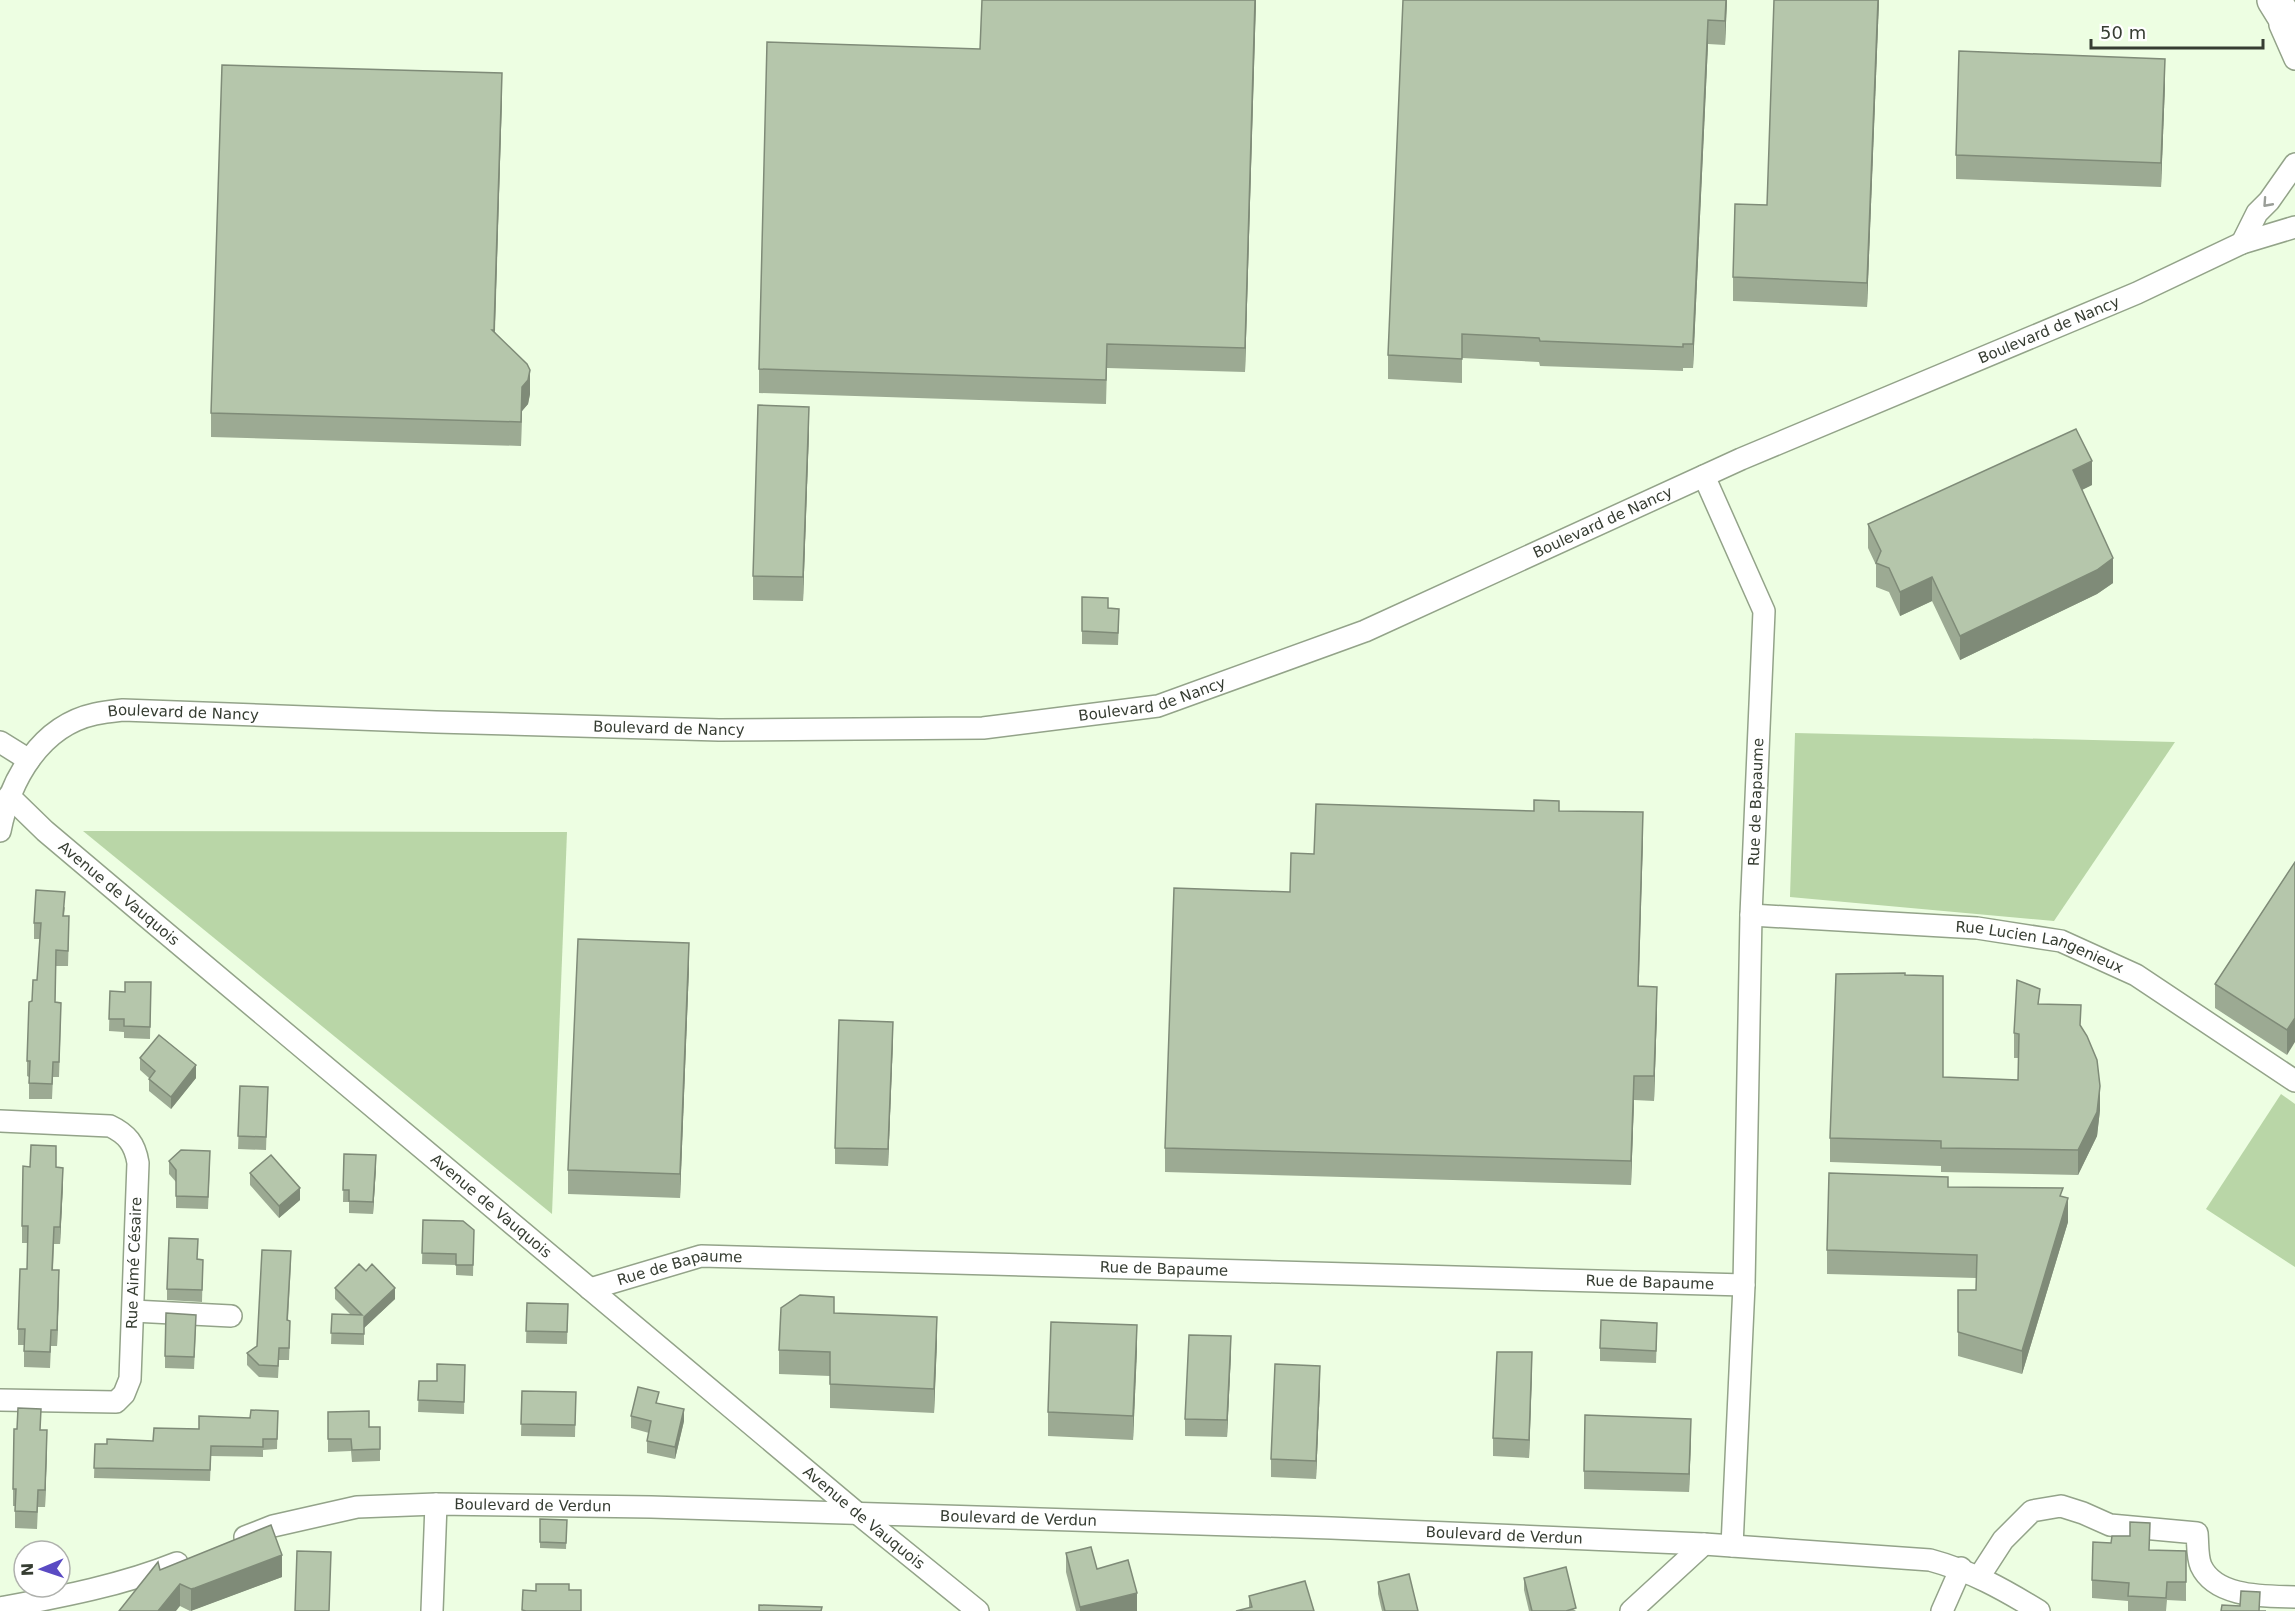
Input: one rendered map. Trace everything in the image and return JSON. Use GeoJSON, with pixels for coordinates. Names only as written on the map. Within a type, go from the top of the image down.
{"type":"FeatureCollection","features":[{"type":"Feature","properties":{"kind":"main road"},"geometry":{"type":"LineString","coordinates":[[2274,0],[2295,34]]}},
{"type":"Feature","properties":{"kind":"street"},"geometry":{"type":"LineString","coordinates":[[2269,0],[2295,59]]}},
{"type":"Feature","properties":{"kind":"street"},"geometry":{"type":"LineString","coordinates":[[2242,243],[2257,213],[2269,201],[2295,164]]}},
{"type":"Feature","properties":{"kind":"street","name":"Boulevard de Nancy"},"geometry":{"type":"LineString","coordinates":[[0,831],[8,785],[54,734],[64,726],[95,714],[123,710],[719,730],[983,728],[1158,706],[1365,631],[1704,476],[2137,293],[2242,243],[2295,227]]}},
{"type":"Feature","properties":{"kind":"street","name":"Rue de Bapaume"},"geometry":{"type":"LineString","coordinates":[[1704,476],[1764,611],[1751,915],[1744,1285],[1731,1546]]}},
{"type":"Feature","properties":{"kind":"street"},"geometry":{"type":"LineString","coordinates":[[0,742],[29,760]]}},
{"type":"Feature","properties":{"kind":"street","name":"Avenue de Vauquois"},"geometry":{"type":"LineString","coordinates":[[8,785],[45,831],[857,1514],[958,1604],[978,1611]]}},
{"type":"Feature","properties":{"kind":"street","name":"Rue Lucien Langenieux"},"geometry":{"type":"LineString","coordinates":[[1751,915],[1977,928],[2061,941],[2136,975],[2295,1081]]}},
{"type":"Feature","properties":{"kind":"street","name":"Rue Aimé Césaire"},"geometry":{"type":"LineString","coordinates":[[0,1121],[110,1126],[122,1131],[130,1140],[136,1151],[138,1163],[130,1379],[124,1394],[116,1402],[0,1400]]}},
{"type":"Feature","properties":{"kind":"street","name":"Rue de Bapaume"},"geometry":{"type":"LineString","coordinates":[[590,1289],[701,1256],[1744,1285]]}},
{"type":"Feature","properties":{"kind":"street"},"geometry":{"type":"LineString","coordinates":[[133,1311],[231,1316]]}},
{"type":"Feature","properties":{"kind":"street"},"geometry":{"type":"LineString","coordinates":[[432,1611],[436,1504]]}},
{"type":"Feature","properties":{"kind":"street","name":"Boulevard de Verdun"},"geometry":{"type":"LineString","coordinates":[[221,1546],[273,1526],[357,1507],[436,1504],[639,1507],[1319,1528],[1704,1544],[1930,1560],[1970,1572],[2039,1611]]}},
{"type":"Feature","properties":{"kind":"street"},"geometry":{"type":"LineString","coordinates":[[1942,1611],[1970,1572],[2032,1511],[2061,1506],[2110,1525],[2197,1533],[2200,1564],[2210,1579],[2232,1591],[2295,1597]]}},
{"type":"Feature","properties":{"kind":"street"},"geometry":{"type":"LineString","coordinates":[[1631,1611],[1704,1544]]}},
{"type":"Feature","properties":{"kind":"street"},"geometry":{"type":"LineString","coordinates":[[0,1608],[63,1596],[160,1570],[191,1558]]}},
{"type":"Feature","properties":{"kind":"green space"},"geometry":{"type":"Polygon","coordinates":[[[1795,733],[2175,742],[2054,921],[1790,897],[1795,733]]]}},
{"type":"Feature","properties":{"kind":"green space"},"geometry":{"type":"Polygon","coordinates":[[[83,831],[567,832],[552,1214],[83,831]]]}},
{"type":"Feature","properties":{"kind":"green space"},"geometry":{"type":"Polygon","coordinates":[[[2281,1094],[2295,1104],[2295,1267],[2206,1209],[2281,1094]]]}},
{"type":"Feature","properties":{"kind":"building"},"geometry":{"type":"Polygon","coordinates":[[[982,0],[1255,0],[1245,348],[1107,344],[1106,380],[759,369],[767,42],[980,49],[982,0]]]}},
{"type":"Feature","properties":{"kind":"building"},"geometry":{"type":"Polygon","coordinates":[[[1403,0],[1726,0],[1725,21],[1708,20],[1693,344],[1683,344],[1683,347],[1540,341],[1539,338],[1462,334],[1462,359],[1388,355],[1403,0]]]}},
{"type":"Feature","properties":{"kind":"building"},"geometry":{"type":"Polygon","coordinates":[[[1774,0],[1878,0],[1867,283],[1733,277],[1735,204],[1767,205],[1774,0]]]}},
{"type":"Feature","properties":{"kind":"building"},"geometry":{"type":"Polygon","coordinates":[[[1959,51],[2165,59],[2161,163],[1956,155],[1959,51]]]}},
{"type":"Feature","properties":{"kind":"building"},"geometry":{"type":"Polygon","coordinates":[[[222,65],[502,73],[494,330],[492,330],[527,364],[530,370],[528,380],[522,387],[521,422],[211,413],[222,65]]]}},
{"type":"Feature","properties":{"kind":"building"},"geometry":{"type":"Polygon","coordinates":[[[758,405],[809,407],[803,577],[753,576],[758,405]]]}},
{"type":"Feature","properties":{"kind":"building"},"geometry":{"type":"Polygon","coordinates":[[[2076,429],[2092,461],[2073,470],[2113,558],[2097,570],[1960,636],[1932,577],[1900,592],[1889,568],[1876,563],[1881,551],[1868,524],[2076,429]]]}},
{"type":"Feature","properties":{"kind":"building"},"geometry":{"type":"Polygon","coordinates":[[[1082,597],[1108,598],[1108,608],[1119,609],[1118,633],[1082,631],[1082,597]]]}},
{"type":"Feature","properties":{"kind":"building"},"geometry":{"type":"Polygon","coordinates":[[[1534,800],[1559,801],[1559,811],[1643,812],[1638,986],[1657,987],[1654,1076],[1634,1076],[1631,1161],[1165,1148],[1174,888],[1290,892],[1291,853],[1314,854],[1316,804],[1534,811],[1534,800]]]}},
{"type":"Feature","properties":{"kind":"building"},"geometry":{"type":"Polygon","coordinates":[[[2295,862],[2295,1018],[2287,1030],[2215,984],[2295,862]]]}},
{"type":"Feature","properties":{"kind":"building"},"geometry":{"type":"Polygon","coordinates":[[[36,890],[65,892],[63,916],[69,916],[68,951],[56,950],[55,1002],[61,1003],[59,1062],[53,1062],[52,1084],[29,1083],[30,1061],[27,1061],[29,1002],[32,1001],[33,980],[37,980],[41,923],[34,923],[36,890]]]}},
{"type":"Feature","properties":{"kind":"building"},"geometry":{"type":"Polygon","coordinates":[[[578,939],[689,943],[680,1174],[568,1170],[578,939]]]}},
{"type":"Feature","properties":{"kind":"building"},"geometry":{"type":"Polygon","coordinates":[[[1905,973],[1905,975],[1943,976],[1943,1077],[2018,1080],[2019,1034],[2014,1033],[2017,980],[2040,989],[2038,1004],[2081,1005],[2080,1025],[2097,1060],[2100,1086],[2097,1112],[2078,1150],[1941,1148],[1941,1141],[1830,1138],[1836,974],[1905,973]]]}},
{"type":"Feature","properties":{"kind":"building"},"geometry":{"type":"Polygon","coordinates":[[[125,982],[151,982],[150,1027],[124,1026],[124,1019],[109,1019],[110,991],[125,992],[125,982]]]}},
{"type":"Feature","properties":{"kind":"building"},"geometry":{"type":"Polygon","coordinates":[[[839,1020],[893,1022],[888,1149],[835,1148],[839,1020]]]}},
{"type":"Feature","properties":{"kind":"building"},"geometry":{"type":"Polygon","coordinates":[[[159,1035],[196,1065],[171,1097],[149,1079],[155,1071],[140,1058],[159,1035]]]}},
{"type":"Feature","properties":{"kind":"building"},"geometry":{"type":"Polygon","coordinates":[[[240,1086],[268,1087],[266,1137],[238,1136],[240,1086]]]}},
{"type":"Feature","properties":{"kind":"building"},"geometry":{"type":"Polygon","coordinates":[[[31,1145],[56,1146],[56,1167],[63,1168],[60,1227],[54,1227],[52,1270],[59,1270],[57,1330],[51,1330],[50,1352],[24,1351],[25,1329],[18,1329],[20,1269],[27,1269],[28,1226],[22,1226],[23,1166],[30,1167],[31,1145]]]}},
{"type":"Feature","properties":{"kind":"building"},"geometry":{"type":"Polygon","coordinates":[[[181,1150],[210,1151],[208,1197],[176,1196],[176,1170],[169,1161],[181,1150]]]}},
{"type":"Feature","properties":{"kind":"building"},"geometry":{"type":"Polygon","coordinates":[[[344,1154],[376,1155],[373,1202],[349,1201],[349,1190],[343,1190],[344,1154]]]}},
{"type":"Feature","properties":{"kind":"building"},"geometry":{"type":"Polygon","coordinates":[[[271,1155],[300,1188],[279,1206],[250,1173],[271,1155]]]}},
{"type":"Feature","properties":{"kind":"building"},"geometry":{"type":"Polygon","coordinates":[[[1829,1173],[1948,1177],[1948,1187],[2063,1188],[2060,1196],[2068,1198],[2022,1351],[1958,1332],[1958,1290],[1976,1290],[1977,1255],[1827,1250],[1829,1173]]]}},
{"type":"Feature","properties":{"kind":"building"},"geometry":{"type":"Polygon","coordinates":[[[423,1220],[463,1221],[474,1230],[473,1265],[456,1265],[456,1254],[422,1253],[423,1220]]]}},
{"type":"Feature","properties":{"kind":"building"},"geometry":{"type":"Polygon","coordinates":[[[169,1238],[198,1239],[197,1259],[203,1260],[202,1290],[167,1289],[169,1238]]]}},
{"type":"Feature","properties":{"kind":"building"},"geometry":{"type":"Polygon","coordinates":[[[262,1250],[291,1251],[287,1320],[290,1321],[289,1348],[279,1348],[278,1366],[259,1365],[247,1353],[257,1346],[262,1250]]]}},
{"type":"Feature","properties":{"kind":"building"},"geometry":{"type":"Polygon","coordinates":[[[359,1264],[366,1271],[372,1264],[395,1288],[364,1317],[364,1334],[331,1333],[332,1314],[362,1315],[335,1288],[359,1264]]]}},
{"type":"Feature","properties":{"kind":"building"},"geometry":{"type":"Polygon","coordinates":[[[800,1295],[834,1297],[834,1313],[937,1317],[934,1389],[830,1384],[830,1352],[779,1350],[781,1308],[800,1295]]]}},
{"type":"Feature","properties":{"kind":"building"},"geometry":{"type":"Polygon","coordinates":[[[527,1303],[568,1304],[567,1332],[526,1331],[527,1303]]]}},
{"type":"Feature","properties":{"kind":"building"},"geometry":{"type":"Polygon","coordinates":[[[166,1313],[196,1315],[194,1357],[165,1356],[166,1313]]]}},
{"type":"Feature","properties":{"kind":"building"},"geometry":{"type":"Polygon","coordinates":[[[1601,1320],[1657,1323],[1656,1351],[1600,1348],[1601,1320]]]}},
{"type":"Feature","properties":{"kind":"building"},"geometry":{"type":"Polygon","coordinates":[[[1051,1322],[1137,1325],[1133,1416],[1048,1412],[1051,1322]]]}},
{"type":"Feature","properties":{"kind":"building"},"geometry":{"type":"Polygon","coordinates":[[[1189,1335],[1231,1336],[1227,1420],[1185,1419],[1189,1335]]]}},
{"type":"Feature","properties":{"kind":"building"},"geometry":{"type":"Polygon","coordinates":[[[1497,1352],[1532,1352],[1529,1440],[1493,1438],[1497,1352]]]}},
{"type":"Feature","properties":{"kind":"building"},"geometry":{"type":"Polygon","coordinates":[[[437,1364],[465,1365],[464,1402],[418,1400],[419,1381],[437,1381],[437,1364]]]}},
{"type":"Feature","properties":{"kind":"building"},"geometry":{"type":"Polygon","coordinates":[[[1275,1364],[1320,1366],[1316,1461],[1271,1459],[1275,1364]]]}},
{"type":"Feature","properties":{"kind":"building"},"geometry":{"type":"Polygon","coordinates":[[[638,1387],[659,1392],[656,1403],[684,1409],[675,1447],[647,1441],[651,1421],[631,1416],[638,1387]]]}},
{"type":"Feature","properties":{"kind":"building"},"geometry":{"type":"Polygon","coordinates":[[[522,1391],[576,1392],[575,1425],[521,1424],[522,1391]]]}},
{"type":"Feature","properties":{"kind":"building"},"geometry":{"type":"Polygon","coordinates":[[[18,1408],[41,1409],[40,1430],[47,1430],[45,1490],[38,1490],[37,1512],[15,1511],[14,1429],[17,1429],[18,1408]]]}},
{"type":"Feature","properties":{"kind":"building"},"geometry":{"type":"Polygon","coordinates":[[[251,1410],[278,1411],[277,1439],[263,1439],[263,1447],[211,1446],[210,1470],[94,1468],[95,1444],[107,1444],[107,1439],[153,1441],[154,1428],[199,1429],[199,1416],[250,1418],[251,1410]]]}},
{"type":"Feature","properties":{"kind":"building"},"geometry":{"type":"Polygon","coordinates":[[[369,1411],[369,1427],[380,1427],[380,1449],[352,1450],[351,1439],[328,1439],[328,1412],[369,1411]]]}},
{"type":"Feature","properties":{"kind":"building"},"geometry":{"type":"Polygon","coordinates":[[[1585,1415],[1691,1419],[1689,1474],[1584,1471],[1585,1415]]]}},
{"type":"Feature","properties":{"kind":"building"},"geometry":{"type":"Polygon","coordinates":[[[540,1519],[567,1520],[566,1543],[540,1542],[540,1519]]]}},
{"type":"Feature","properties":{"kind":"building"},"geometry":{"type":"Polygon","coordinates":[[[2130,1522],[2150,1523],[2149,1550],[2186,1551],[2186,1582],[2167,1582],[2166,1598],[2128,1596],[2129,1583],[2092,1580],[2093,1542],[2111,1543],[2112,1536],[2130,1536],[2130,1522]]]}},
{"type":"Feature","properties":{"kind":"building"},"geometry":{"type":"Polygon","coordinates":[[[271,1525],[282,1555],[195,1588],[191,1589],[180,1584],[158,1611],[119,1611],[158,1562],[160,1570],[271,1525]]]}},
{"type":"Feature","properties":{"kind":"building"},"geometry":{"type":"Polygon","coordinates":[[[1091,1547],[1097,1569],[1128,1560],[1137,1593],[1080,1607],[1066,1553],[1091,1547]]]}},
{"type":"Feature","properties":{"kind":"building"},"geometry":{"type":"Polygon","coordinates":[[[297,1551],[331,1552],[329,1611],[295,1611],[297,1551]]]}},
{"type":"Feature","properties":{"kind":"building"},"geometry":{"type":"Polygon","coordinates":[[[1566,1567],[1576,1608],[1566,1611],[1532,1611],[1524,1578],[1566,1567]]]}},
{"type":"Feature","properties":{"kind":"building"},"geometry":{"type":"Polygon","coordinates":[[[1409,1574],[1418,1611],[1385,1611],[1378,1582],[1409,1574]]]}},
{"type":"Feature","properties":{"kind":"building"},"geometry":{"type":"Polygon","coordinates":[[[1305,1581],[1314,1611],[1236,1611],[1252,1607],[1249,1596],[1305,1581]]]}},
{"type":"Feature","properties":{"kind":"building"},"geometry":{"type":"Polygon","coordinates":[[[536,1584],[569,1584],[569,1590],[581,1590],[581,1611],[522,1610],[523,1590],[536,1591],[536,1584]]]}},
{"type":"Feature","properties":{"kind":"building"},"geometry":{"type":"Polygon","coordinates":[[[2241,1591],[2260,1592],[2259,1611],[2221,1611],[2222,1605],[2240,1606],[2241,1591]]]}},
{"type":"Feature","properties":{"kind":"building"},"geometry":{"type":"Polygon","coordinates":[[[759,1605],[822,1607],[821,1611],[759,1611],[759,1605]]]}}]}
